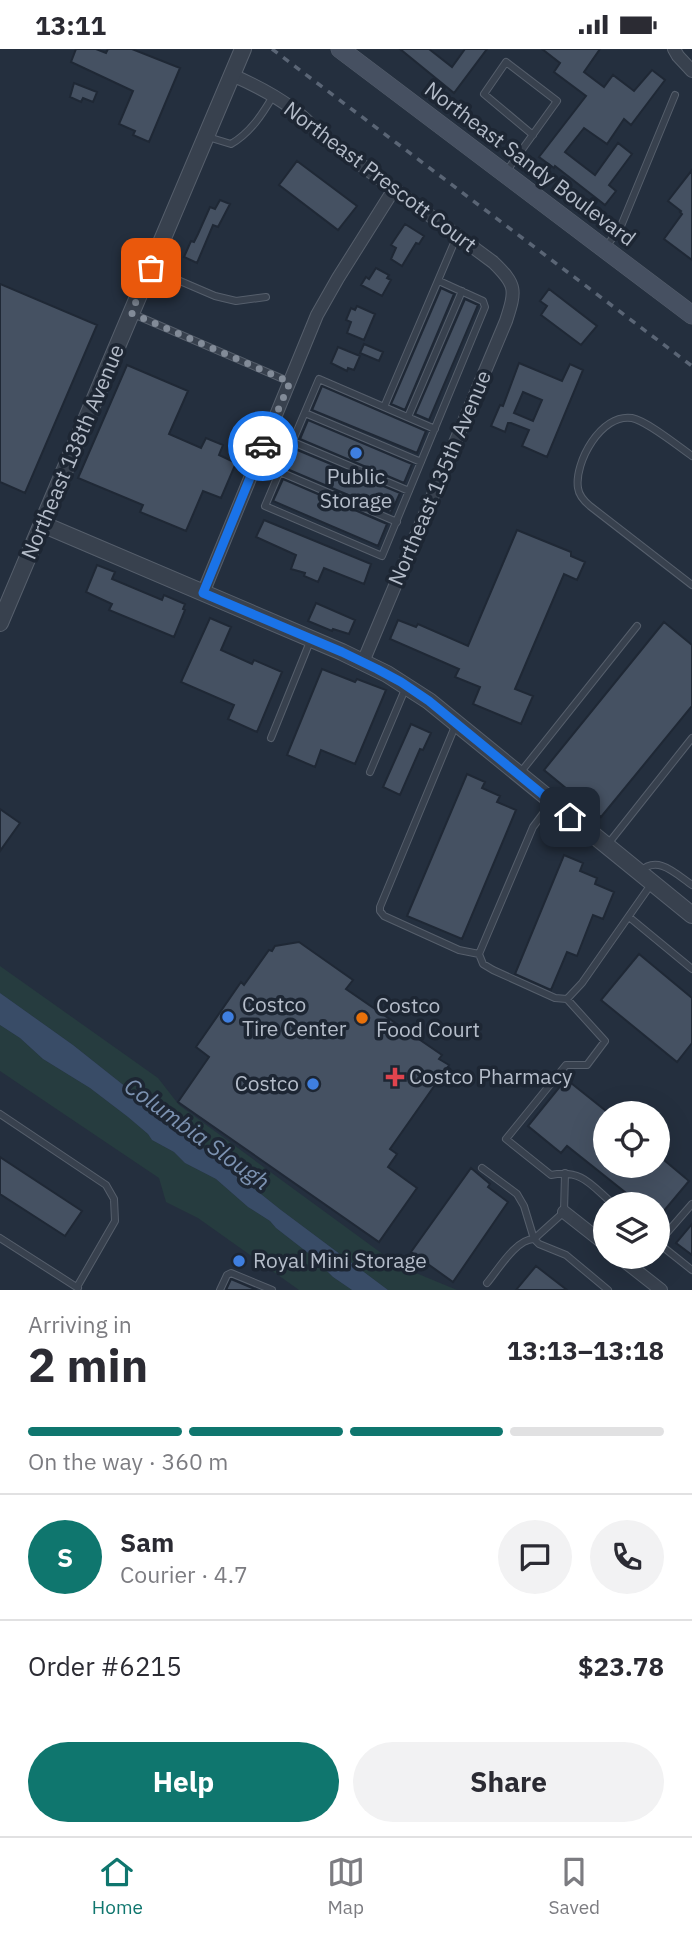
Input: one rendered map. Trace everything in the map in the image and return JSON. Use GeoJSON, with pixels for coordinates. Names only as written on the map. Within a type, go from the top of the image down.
{"type":"FeatureCollection","features":[{"type":"Feature","properties":{"kind":"main road","name":"Northeast Sandy Boulevard"},"geometry":{"type":"LineString","coordinates":[[340,49],[692,315]]}},
{"type":"Feature","properties":{"kind":"street","name":"Northeast 138th Avenue"},"geometry":{"type":"LineString","coordinates":[[0,623],[243,49]]}},
{"type":"Feature","properties":{"kind":"street"},"geometry":{"type":"LineString","coordinates":[[674,49],[692,71]]}},
{"type":"Feature","properties":{"kind":"street","name":"Northeast Prescott Court"},"geometry":{"type":"LineString","coordinates":[[232,75],[273,96],[310,123],[318,133],[505,273],[511,281],[513,293]]}},
{"type":"Feature","properties":{"kind":"street"},"geometry":{"type":"LineString","coordinates":[[203,593],[317,315],[394,189]]}},
{"type":"Feature","properties":{"kind":"street","name":"Northeast 135th Avenue"},"geometry":{"type":"LineString","coordinates":[[363,662],[506,321],[513,293]]}},
{"type":"Feature","properties":{"kind":"street"},"geometry":{"type":"LineString","coordinates":[[42,524],[312,639],[407,686],[692,915]]}},
{"type":"Feature","properties":{"kind":"street"},"geometry":{"type":"LineString","coordinates":[[564,1212],[593,1235]]}},
{"type":"Feature","properties":{"kind":"street"},"geometry":{"type":"LineString","coordinates":[[636,1270],[659,1289]]}},
{"type":"Feature","properties":{"kind":"lane"},"geometry":{"type":"LineString","coordinates":[[505,173],[533,135],[557,101],[506,62],[484,94],[533,135]]}},
{"type":"Feature","properties":{"kind":"lane"},"geometry":{"type":"LineString","coordinates":[[605,249],[621,226],[675,95]]}},
{"type":"Feature","properties":{"kind":"lane"},"geometry":{"type":"LineString","coordinates":[[206,136],[231,144],[243,137],[262,115],[273,96]]}},
{"type":"Feature","properties":{"kind":"lane"},"geometry":{"type":"LineString","coordinates":[[384,407],[457,236]]}},
{"type":"Feature","properties":{"kind":"lane"},"geometry":{"type":"LineString","coordinates":[[151,268],[215,296],[236,301],[266,297]]}},
{"type":"Feature","properties":{"kind":"lane"},"geometry":{"type":"LineString","coordinates":[[435,429],[319,379],[265,506],[382,556],[397,521],[409,491],[435,429],[485,307],[483,301],[439,281]]}},
{"type":"Feature","properties":{"kind":"lane"},"geometry":{"type":"LineString","coordinates":[[408,417],[462,291]]}},
{"type":"Feature","properties":{"kind":"lane"},"geometry":{"type":"LineString","coordinates":[[131,313],[290,382]]}},
{"type":"Feature","properties":{"kind":"lane"},"geometry":{"type":"LineString","coordinates":[[305,413],[421,462]]}},
{"type":"Feature","properties":{"kind":"lane"},"geometry":{"type":"LineString","coordinates":[[692,456],[633,418],[621,418],[609,423],[597,434],[579,470],[578,487],[580,496],[590,506],[692,585]]}},
{"type":"Feature","properties":{"kind":"lane"},"geometry":{"type":"LineString","coordinates":[[293,442],[409,491]]}},
{"type":"Feature","properties":{"kind":"lane"},"geometry":{"type":"LineString","coordinates":[[280,472],[397,521]]}},
{"type":"Feature","properties":{"kind":"lane"},"geometry":{"type":"LineString","coordinates":[[519,774],[637,626]]}},
{"type":"Feature","properties":{"kind":"lane"},"geometry":{"type":"LineString","coordinates":[[271,738],[312,639]]}},
{"type":"Feature","properties":{"kind":"lane"},"geometry":{"type":"LineString","coordinates":[[370,772],[407,686]]}},
{"type":"Feature","properties":{"kind":"lane"},"geometry":{"type":"LineString","coordinates":[[456,724],[380,911],[384,916],[459,950],[479,954]]}},
{"type":"Feature","properties":{"kind":"lane"},"geometry":{"type":"LineString","coordinates":[[607,846],[692,738]]}},
{"type":"Feature","properties":{"kind":"lane"},"geometry":{"type":"LineString","coordinates":[[552,802],[533,827],[479,954],[483,964],[493,971],[555,998],[567,999],[605,1041],[587,1065],[566,1065],[506,1139],[551,1175],[575,1174],[599,1192]]}},
{"type":"Feature","properties":{"kind":"lane"},"geometry":{"type":"LineString","coordinates":[[567,999],[582,983],[629,917],[646,878],[647,865],[653,863],[664,866],[692,885]]}},
{"type":"Feature","properties":{"kind":"lane"},"geometry":{"type":"LineString","coordinates":[[629,917],[692,969]]}},
{"type":"Feature","properties":{"kind":"lane"},"geometry":{"type":"LineString","coordinates":[[0,1114],[106,1185],[114,1199],[115,1221],[78,1288],[0,1238]]}},
{"type":"Feature","properties":{"kind":"lane"},"geometry":{"type":"LineString","coordinates":[[482,1168],[517,1194],[524,1206],[534,1239],[539,1244],[566,1255],[608,1290]]}},
{"type":"Feature","properties":{"kind":"lane"},"geometry":{"type":"LineString","coordinates":[[486,1283],[518,1244],[526,1239],[534,1239],[564,1212],[565,1173]]}},
{"type":"Feature","properties":{"kind":"lane"},"geometry":{"type":"LineString","coordinates":[[692,1203],[658,1243],[692,1270]]}},
{"type":"Feature","properties":{"kind":"lane"},"geometry":{"type":"LineString","coordinates":[[220,1290],[227,1275],[231,1273],[272,1290]]}},
{"type":"Feature","properties":{"kind":"green space"},"geometry":{"type":"Polygon","coordinates":[[[0,966],[158,1078],[179,1105],[399,1266],[457,1290],[388,1290],[281,1210],[73,1045],[0,993],[0,966]]]}},
{"type":"Feature","properties":{"kind":"green space"},"geometry":{"type":"Polygon","coordinates":[[[0,1025],[20,1038],[43,1059],[90,1088],[128,1117],[152,1140],[174,1152],[185,1163],[216,1179],[352,1290],[299,1290],[198,1218],[166,1202],[159,1178],[0,1071],[0,1025]]]}},
{"type":"Feature","properties":{"kind":"water"},"geometry":{"type":"Polygon","coordinates":[[[0,993],[73,1045],[281,1210],[388,1290],[352,1290],[216,1179],[185,1163],[174,1152],[152,1140],[128,1117],[90,1088],[43,1059],[20,1038],[0,1025],[0,993]]]}},
{"type":"Feature","properties":{"kind":"building"},"geometry":{"type":"Polygon","coordinates":[[[76,49],[96,49],[106,53],[108,49],[132,49],[180,68],[149,142],[133,135],[135,131],[119,124],[133,91],[71,62],[76,49]]]}},
{"type":"Feature","properties":{"kind":"building"},"geometry":{"type":"Polygon","coordinates":[[[400,49],[429,49],[452,67],[465,49],[487,49],[454,93],[400,49]]]}},
{"type":"Feature","properties":{"kind":"building"},"geometry":{"type":"Polygon","coordinates":[[[542,49],[600,49],[584,72],[604,87],[613,75],[634,91],[652,70],[665,80],[631,125],[624,119],[607,144],[584,128],[565,152],[595,175],[618,143],[632,154],[609,185],[616,191],[605,205],[555,166],[554,168],[539,157],[586,96],[554,72],[560,63],[542,49]]]}},
{"type":"Feature","properties":{"kind":"building"},"geometry":{"type":"Polygon","coordinates":[[[74,83],[97,92],[93,102],[83,98],[81,102],[70,97],[74,83]]]}},
{"type":"Feature","properties":{"kind":"building"},"geometry":{"type":"Polygon","coordinates":[[[297,161],[357,206],[338,230],[279,185],[297,161]]]}},
{"type":"Feature","properties":{"kind":"building"},"geometry":{"type":"Polygon","coordinates":[[[692,170],[692,260],[664,239],[682,214],[668,201],[692,170]]]}},
{"type":"Feature","properties":{"kind":"building"},"geometry":{"type":"Polygon","coordinates":[[[220,200],[230,204],[218,227],[213,225],[197,263],[184,257],[210,207],[215,209],[220,200]]]}},
{"type":"Feature","properties":{"kind":"building"},"geometry":{"type":"Polygon","coordinates":[[[405,224],[424,236],[419,244],[416,243],[402,266],[391,259],[396,248],[391,245],[405,224]]]}},
{"type":"Feature","properties":{"kind":"building"},"geometry":{"type":"Polygon","coordinates":[[[376,268],[389,275],[387,278],[391,280],[382,296],[361,285],[376,268]]]}},
{"type":"Feature","properties":{"kind":"building"},"geometry":{"type":"Polygon","coordinates":[[[0,284],[97,325],[25,493],[0,482],[0,284]]]}},
{"type":"Feature","properties":{"kind":"building"},"geometry":{"type":"Polygon","coordinates":[[[441,288],[454,294],[405,410],[391,404],[441,288]]]}},
{"type":"Feature","properties":{"kind":"building"},"geometry":{"type":"Polygon","coordinates":[[[549,289],[597,326],[581,345],[541,315],[547,306],[540,301],[549,289]]]}},
{"type":"Feature","properties":{"kind":"building"},"geometry":{"type":"Polygon","coordinates":[[[465,299],[478,305],[429,420],[415,414],[465,299]]]}},
{"type":"Feature","properties":{"kind":"building"},"geometry":{"type":"Polygon","coordinates":[[[357,306],[375,314],[364,340],[347,333],[351,322],[346,320],[351,308],[355,310],[357,306]]]}},
{"type":"Feature","properties":{"kind":"building"},"geometry":{"type":"Polygon","coordinates":[[[364,344],[383,352],[379,361],[360,353],[364,344]]]}},
{"type":"Feature","properties":{"kind":"building"},"geometry":{"type":"Polygon","coordinates":[[[338,347],[360,356],[354,370],[348,368],[347,371],[331,363],[338,347]]]}},
{"type":"Feature","properties":{"kind":"building"},"geometry":{"type":"Polygon","coordinates":[[[519,363],[562,381],[570,364],[583,370],[547,457],[522,446],[529,430],[511,423],[508,423],[505,432],[491,426],[500,405],[503,406],[519,363]],[[523,392],[514,413],[533,421],[542,400],[523,392]]]}},
{"type":"Feature","properties":{"kind":"building"},"geometry":{"type":"Polygon","coordinates":[[[127,365],[188,391],[169,434],[201,448],[206,438],[223,445],[219,455],[236,463],[221,498],[203,491],[186,531],[140,512],[143,505],[78,478],[127,365]]]}},
{"type":"Feature","properties":{"kind":"building"},"geometry":{"type":"Polygon","coordinates":[[[322,386],[426,431],[417,453],[312,410],[322,386]]]}},
{"type":"Feature","properties":{"kind":"building"},"geometry":{"type":"Polygon","coordinates":[[[308,420],[412,464],[404,483],[300,439],[308,420]]]}},
{"type":"Feature","properties":{"kind":"building"},"geometry":{"type":"Polygon","coordinates":[[[295,449],[400,493],[391,513],[287,469],[295,449]]]}},
{"type":"Feature","properties":{"kind":"building"},"geometry":{"type":"Polygon","coordinates":[[[283,479],[387,524],[378,546],[273,501],[283,479]]]}},
{"type":"Feature","properties":{"kind":"building"},"geometry":{"type":"Polygon","coordinates":[[[264,520],[371,564],[364,584],[324,568],[318,582],[304,576],[305,573],[291,569],[296,555],[256,537],[264,520]]]}},
{"type":"Feature","properties":{"kind":"building"},"geometry":{"type":"Polygon","coordinates":[[[517,530],[571,552],[571,556],[585,562],[577,580],[564,574],[515,689],[533,696],[521,724],[473,704],[480,687],[455,677],[459,669],[390,639],[398,620],[416,627],[418,624],[468,646],[517,530]]]}},
{"type":"Feature","properties":{"kind":"building"},"geometry":{"type":"Polygon","coordinates":[[[97,565],[115,572],[112,579],[162,600],[164,595],[185,604],[174,637],[109,610],[112,604],[86,592],[97,565]]]}},
{"type":"Feature","properties":{"kind":"building"},"geometry":{"type":"Polygon","coordinates":[[[316,603],[355,620],[349,634],[333,629],[332,631],[308,621],[316,603]]]}},
{"type":"Feature","properties":{"kind":"building"},"geometry":{"type":"Polygon","coordinates":[[[210,618],[231,627],[221,650],[252,664],[254,660],[282,672],[257,732],[228,719],[234,705],[181,682],[210,618]]]}},
{"type":"Feature","properties":{"kind":"building"},"geometry":{"type":"Polygon","coordinates":[[[664,622],[692,645],[692,706],[601,817],[544,770],[664,622]]]}},
{"type":"Feature","properties":{"kind":"building"},"geometry":{"type":"Polygon","coordinates":[[[322,669],[386,690],[355,764],[321,750],[315,767],[287,755],[322,669]]]}},
{"type":"Feature","properties":{"kind":"building"},"geometry":{"type":"Polygon","coordinates":[[[411,724],[431,733],[423,750],[420,749],[400,795],[383,787],[411,724]]]}},
{"type":"Feature","properties":{"kind":"building"},"geometry":{"type":"Polygon","coordinates":[[[467,774],[485,782],[482,788],[500,796],[497,802],[516,810],[462,939],[407,916],[467,774]]]}},
{"type":"Feature","properties":{"kind":"building"},"geometry":{"type":"Polygon","coordinates":[[[0,809],[20,823],[0,851],[0,809]]]}},
{"type":"Feature","properties":{"kind":"building"},"geometry":{"type":"Polygon","coordinates":[[[564,855],[583,863],[580,871],[597,878],[595,884],[614,892],[603,919],[593,915],[577,956],[567,952],[551,990],[515,974],[564,855]]]}},
{"type":"Feature","properties":{"kind":"building","name":"Costco"},"geometry":{"type":"Polygon","coordinates":[[[299,942],[353,980],[346,989],[442,1055],[439,1059],[449,1065],[390,1149],[397,1154],[388,1167],[417,1188],[379,1242],[178,1102],[209,1057],[196,1047],[241,982],[244,985],[269,950],[272,951],[275,946],[299,942]]]}},
{"type":"Feature","properties":{"kind":"building"},"geometry":{"type":"Polygon","coordinates":[[[639,954],[692,998],[692,1043],[677,1062],[601,1000],[639,954]]]}},
{"type":"Feature","properties":{"kind":"building"},"geometry":{"type":"Polygon","coordinates":[[[566,1079],[594,1101],[593,1167],[567,1146],[561,1153],[528,1126],[566,1079]]]}},
{"type":"Feature","properties":{"kind":"building"},"geometry":{"type":"Polygon","coordinates":[[[0,1157],[82,1211],[65,1236],[0,1194],[0,1157]]]}},
{"type":"Feature","properties":{"kind":"building"},"geometry":{"type":"Polygon","coordinates":[[[670,1165],[689,1181],[670,1204],[670,1192],[625,1192],[607,1178],[670,1178],[670,1165]]]}},
{"type":"Feature","properties":{"kind":"building"},"geometry":{"type":"Polygon","coordinates":[[[471,1168],[490,1184],[488,1187],[508,1202],[453,1282],[411,1252],[471,1168]]]}},
{"type":"Feature","properties":{"kind":"building"},"geometry":{"type":"Polygon","coordinates":[[[692,1224],[692,1255],[676,1243],[692,1224]]]}},
{"type":"Feature","properties":{"kind":"building"},"geometry":{"type":"Polygon","coordinates":[[[536,1266],[567,1290],[516,1290],[536,1266]]]}},
{"type":"Feature","properties":{"kind":"building"},"geometry":{"type":"Polygon","coordinates":[[[231,1279],[257,1290],[226,1290],[231,1279]]]}},
{"type":"Feature","properties":{"kind":"railway"},"geometry":{"type":"LineString","coordinates":[[272,49],[692,366]]}},
{"type":"Feature","properties":{"kind":"way so far"},"geometry":{"type":"LineString","coordinates":[[151,268],[131,313],[290,382],[263,446]]}},
{"type":"Feature","properties":{"kind":"place","name":"Public Storage"},"geometry":{"type":"Point","coordinates":[356,453]}},
{"type":"Feature","properties":{"kind":"place","name":"Costco Tire Center"},"geometry":{"type":"Point","coordinates":[228,1017]}},
{"type":"Feature","properties":{"kind":"place","name":"Costco Food Court"},"geometry":{"type":"Point","coordinates":[362,1018]}},
{"type":"Feature","properties":{"kind":"place","name":"Costco Pharmacy"},"geometry":{"type":"Point","coordinates":[395,1077]}},
{"type":"Feature","properties":{"kind":"place","name":"Costco"},"geometry":{"type":"Point","coordinates":[313,1084]}},
{"type":"Feature","properties":{"kind":"place","name":"Royal Mini Storage"},"geometry":{"type":"Point","coordinates":[239,1261]}},
{"type":"Feature","properties":{"kind":"route"},"geometry":{"type":"LineString","coordinates":[[263,446],[203,593],[342,652],[401,682],[429,701],[570,817]]}},
{"type":"Feature","properties":{"kind":"water label","name":"Columbia Slough"},"geometry":{"type":"Point","coordinates":[197,1134]}}]}
